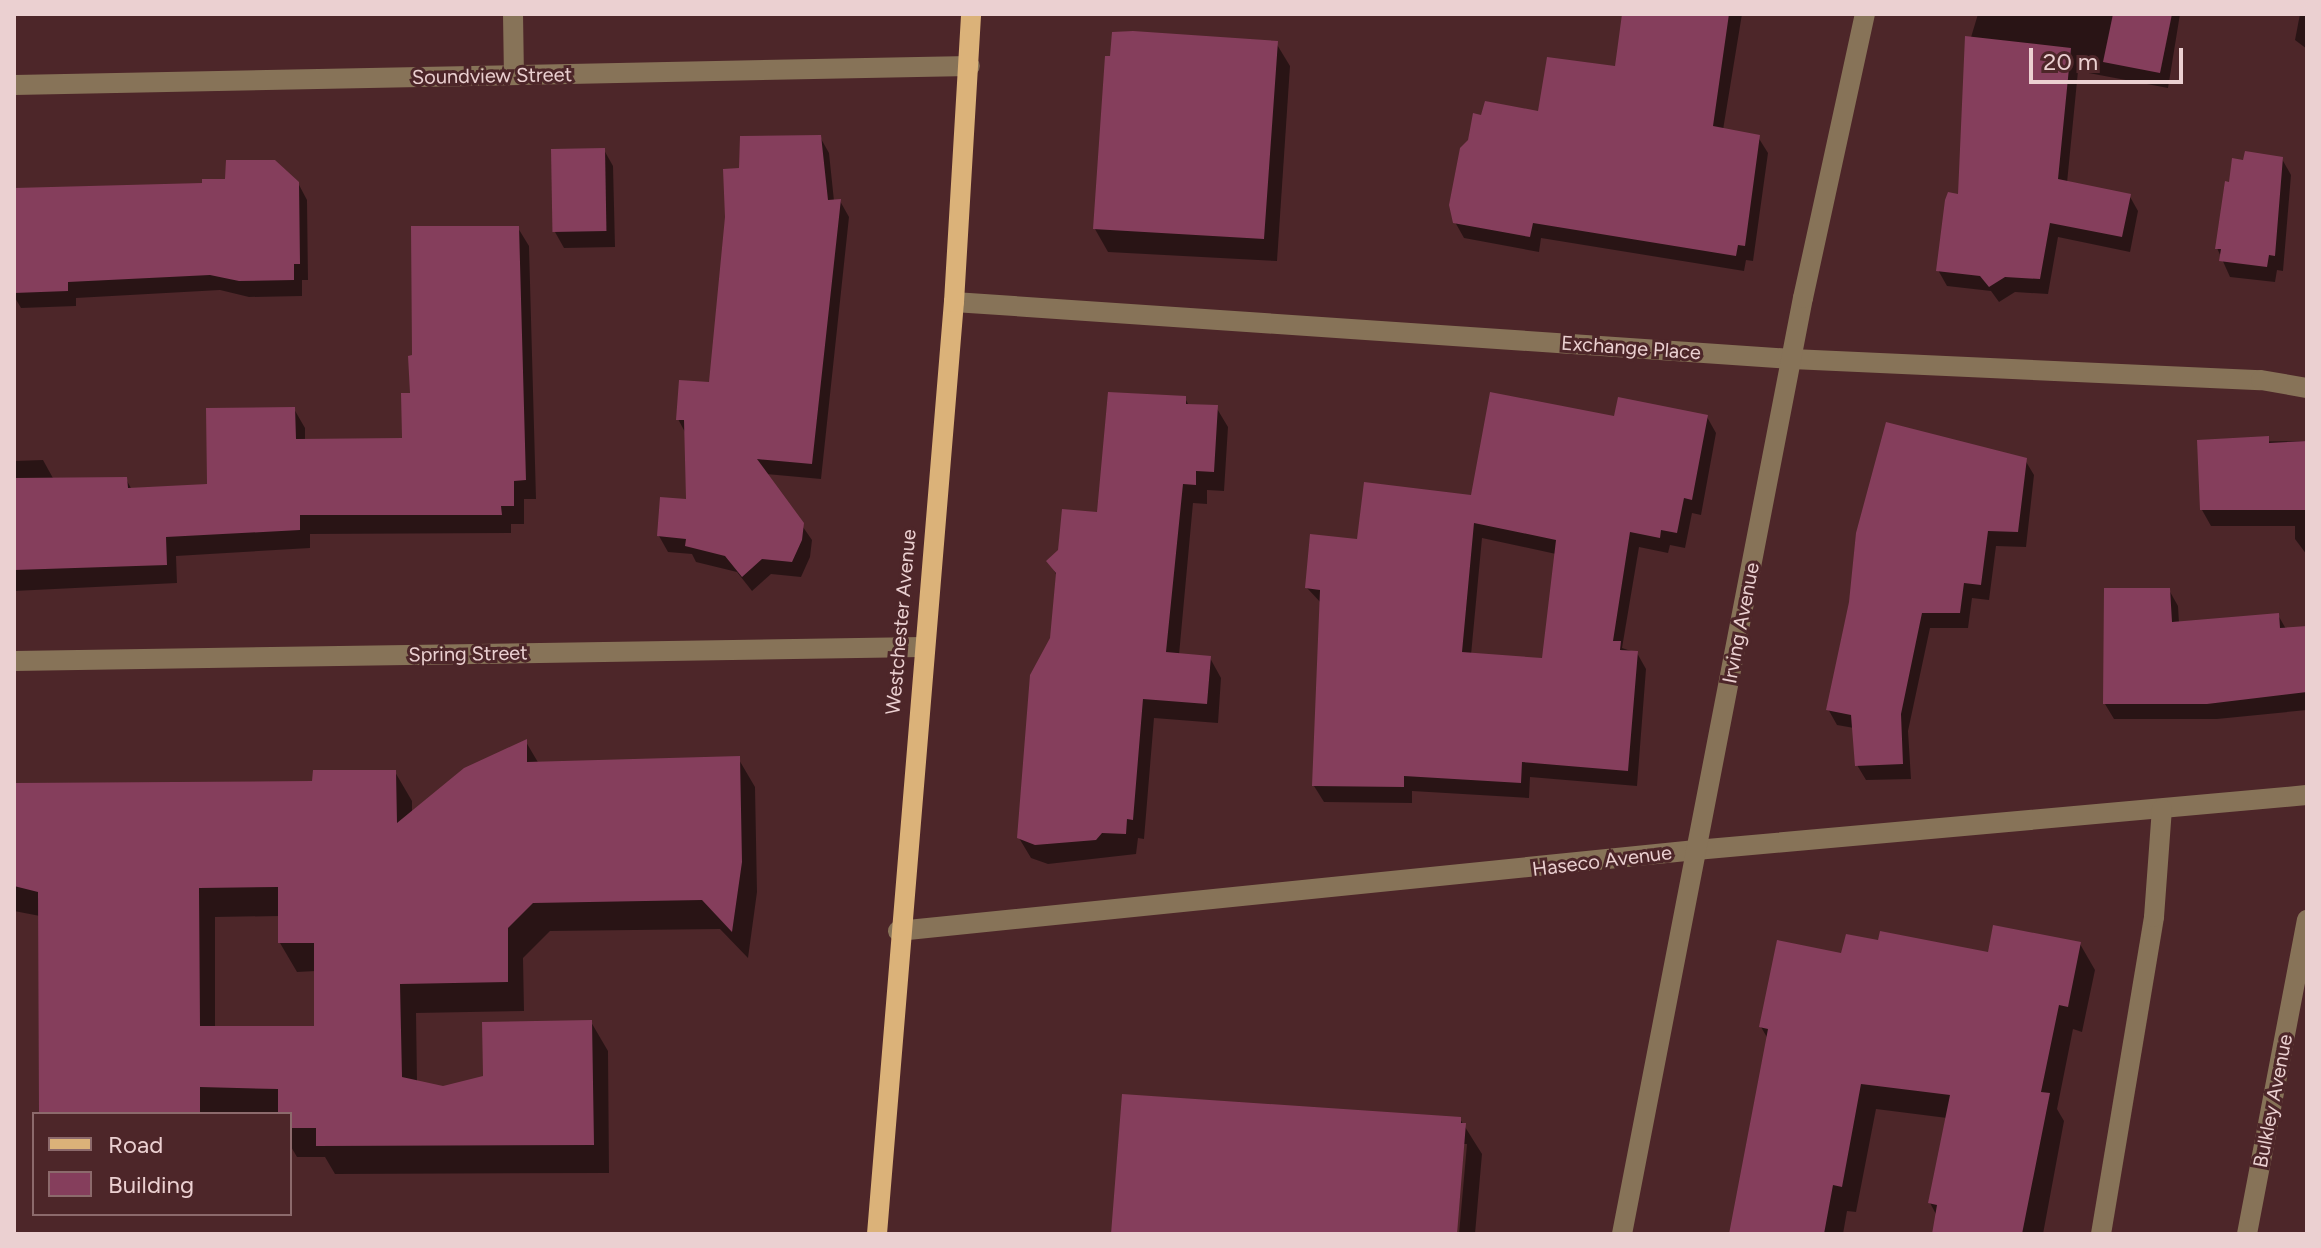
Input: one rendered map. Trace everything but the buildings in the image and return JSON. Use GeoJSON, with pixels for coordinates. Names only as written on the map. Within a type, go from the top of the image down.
{"type":"FeatureCollection","features":[{"type":"Feature","properties":{"kind":"main road","name":"Westchester Avenue"},"geometry":{"type":"LineString","coordinates":[[877,1234],[898,931],[954,302],[971,14]]}},
{"type":"Feature","properties":{"kind":"street"},"geometry":{"type":"LineString","coordinates":[[513,14],[514,75]]}},
{"type":"Feature","properties":{"kind":"street","name":"Irving Avenue"},"geometry":{"type":"LineString","coordinates":[[1622,1234],[1792,359],[1865,14]]}},
{"type":"Feature","properties":{"kind":"street","name":"Soundview Street"},"geometry":{"type":"LineString","coordinates":[[14,85],[970,66]]}},
{"type":"Feature","properties":{"kind":"street","name":"Exchange Place"},"geometry":{"type":"LineString","coordinates":[[954,302],[1792,359],[2261,380],[2307,388]]}},
{"type":"Feature","properties":{"kind":"street","name":"Spring Street"},"geometry":{"type":"LineString","coordinates":[[14,661],[922,647]]}},
{"type":"Feature","properties":{"kind":"street","name":"Haseco Avenue"},"geometry":{"type":"LineString","coordinates":[[898,931],[1696,850],[2307,795]]}},
{"type":"Feature","properties":{"kind":"street"},"geometry":{"type":"LineString","coordinates":[[2101,1234],[2154,917],[2162,809]]}},
{"type":"Feature","properties":{"kind":"street","name":"Bulkley Avenue"},"geometry":{"type":"LineString","coordinates":[[2247,1234],[2307,920]]}}]}
